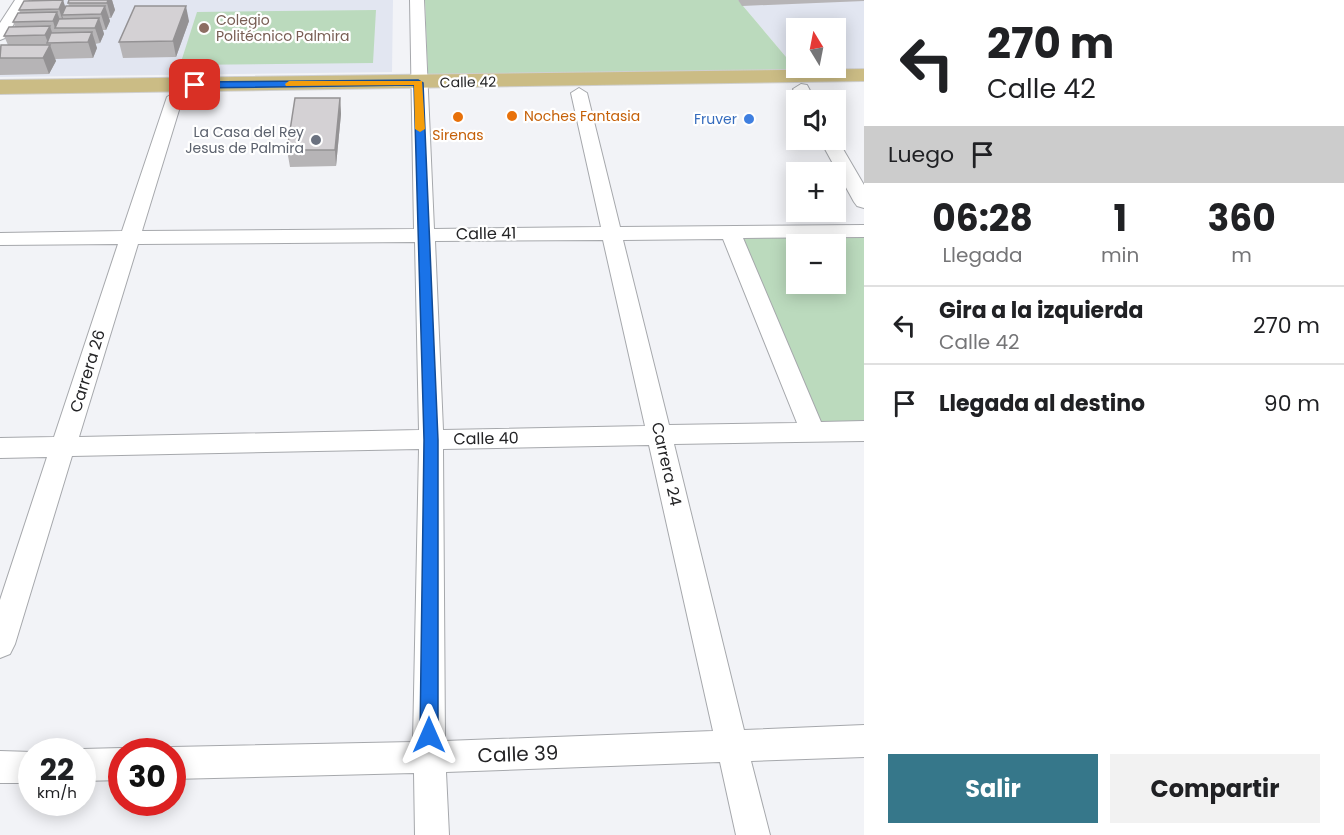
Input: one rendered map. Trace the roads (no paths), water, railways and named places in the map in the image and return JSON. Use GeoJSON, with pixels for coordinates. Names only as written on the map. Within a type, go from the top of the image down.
{"type":"FeatureCollection","features":[{"type":"Feature","properties":{"kind":"main road","name":"Calle 42"},"geometry":{"type":"LineString","coordinates":[[0,99],[175,97],[864,75]]}},
{"type":"Feature","properties":{"kind":"main road","name":"Calle 42"},"geometry":{"type":"LineString","coordinates":[[0,87],[419,89],[786,95]]}},
{"type":"Feature","properties":{"kind":"main road","name":"Calle 42"},"geometry":{"type":"LineString","coordinates":[[842,90],[864,87]]}},
{"type":"Feature","properties":{"kind":"street"},"geometry":{"type":"LineString","coordinates":[[0,35],[22,0]]}},
{"type":"Feature","properties":{"kind":"street"},"geometry":{"type":"LineString","coordinates":[[417,0],[431,440],[429,757],[432,835]]}},
{"type":"Feature","properties":{"kind":"street","name":"Carrera 24"},"geometry":{"type":"LineString","coordinates":[[579,93],[753,835]]}},
{"type":"Feature","properties":{"kind":"street","name":"Carrera 26"},"geometry":{"type":"LineString","coordinates":[[0,644],[128,237],[175,97]]}},
{"type":"Feature","properties":{"kind":"street"},"geometry":{"type":"LineString","coordinates":[[835,150],[864,202]]}},
{"type":"Feature","properties":{"kind":"street"},"geometry":{"type":"LineString","coordinates":[[730,231],[813,432]]}},
{"type":"Feature","properties":{"kind":"street","name":"Calle 41"},"geometry":{"type":"LineString","coordinates":[[0,239],[864,231]]}},
{"type":"Feature","properties":{"kind":"street","name":"Calle 40"},"geometry":{"type":"LineString","coordinates":[[0,448],[864,431]]}},
{"type":"Feature","properties":{"kind":"street","name":"Calle 39"},"geometry":{"type":"LineString","coordinates":[[186,763],[429,757],[864,741]]}},
{"type":"Feature","properties":{"kind":"street"},"geometry":{"type":"LineString","coordinates":[[0,767],[18,766]]}},
{"type":"Feature","properties":{"kind":"place","name":"Colegio Politécnico Palmira"},"geometry":{"type":"Point","coordinates":[204,28]}},
{"type":"Feature","properties":{"kind":"place","name":"Noches Fantasia"},"geometry":{"type":"Point","coordinates":[512,116]}},
{"type":"Feature","properties":{"kind":"place","name":"Sirenas"},"geometry":{"type":"Point","coordinates":[458,117]}},
{"type":"Feature","properties":{"kind":"place","name":"Fruver"},"geometry":{"type":"Point","coordinates":[749,119]}},
{"type":"Feature","properties":{"kind":"place","name":"La Casa del Rey Jesus de Palmira"},"geometry":{"type":"Point","coordinates":[316,140]}}]}
